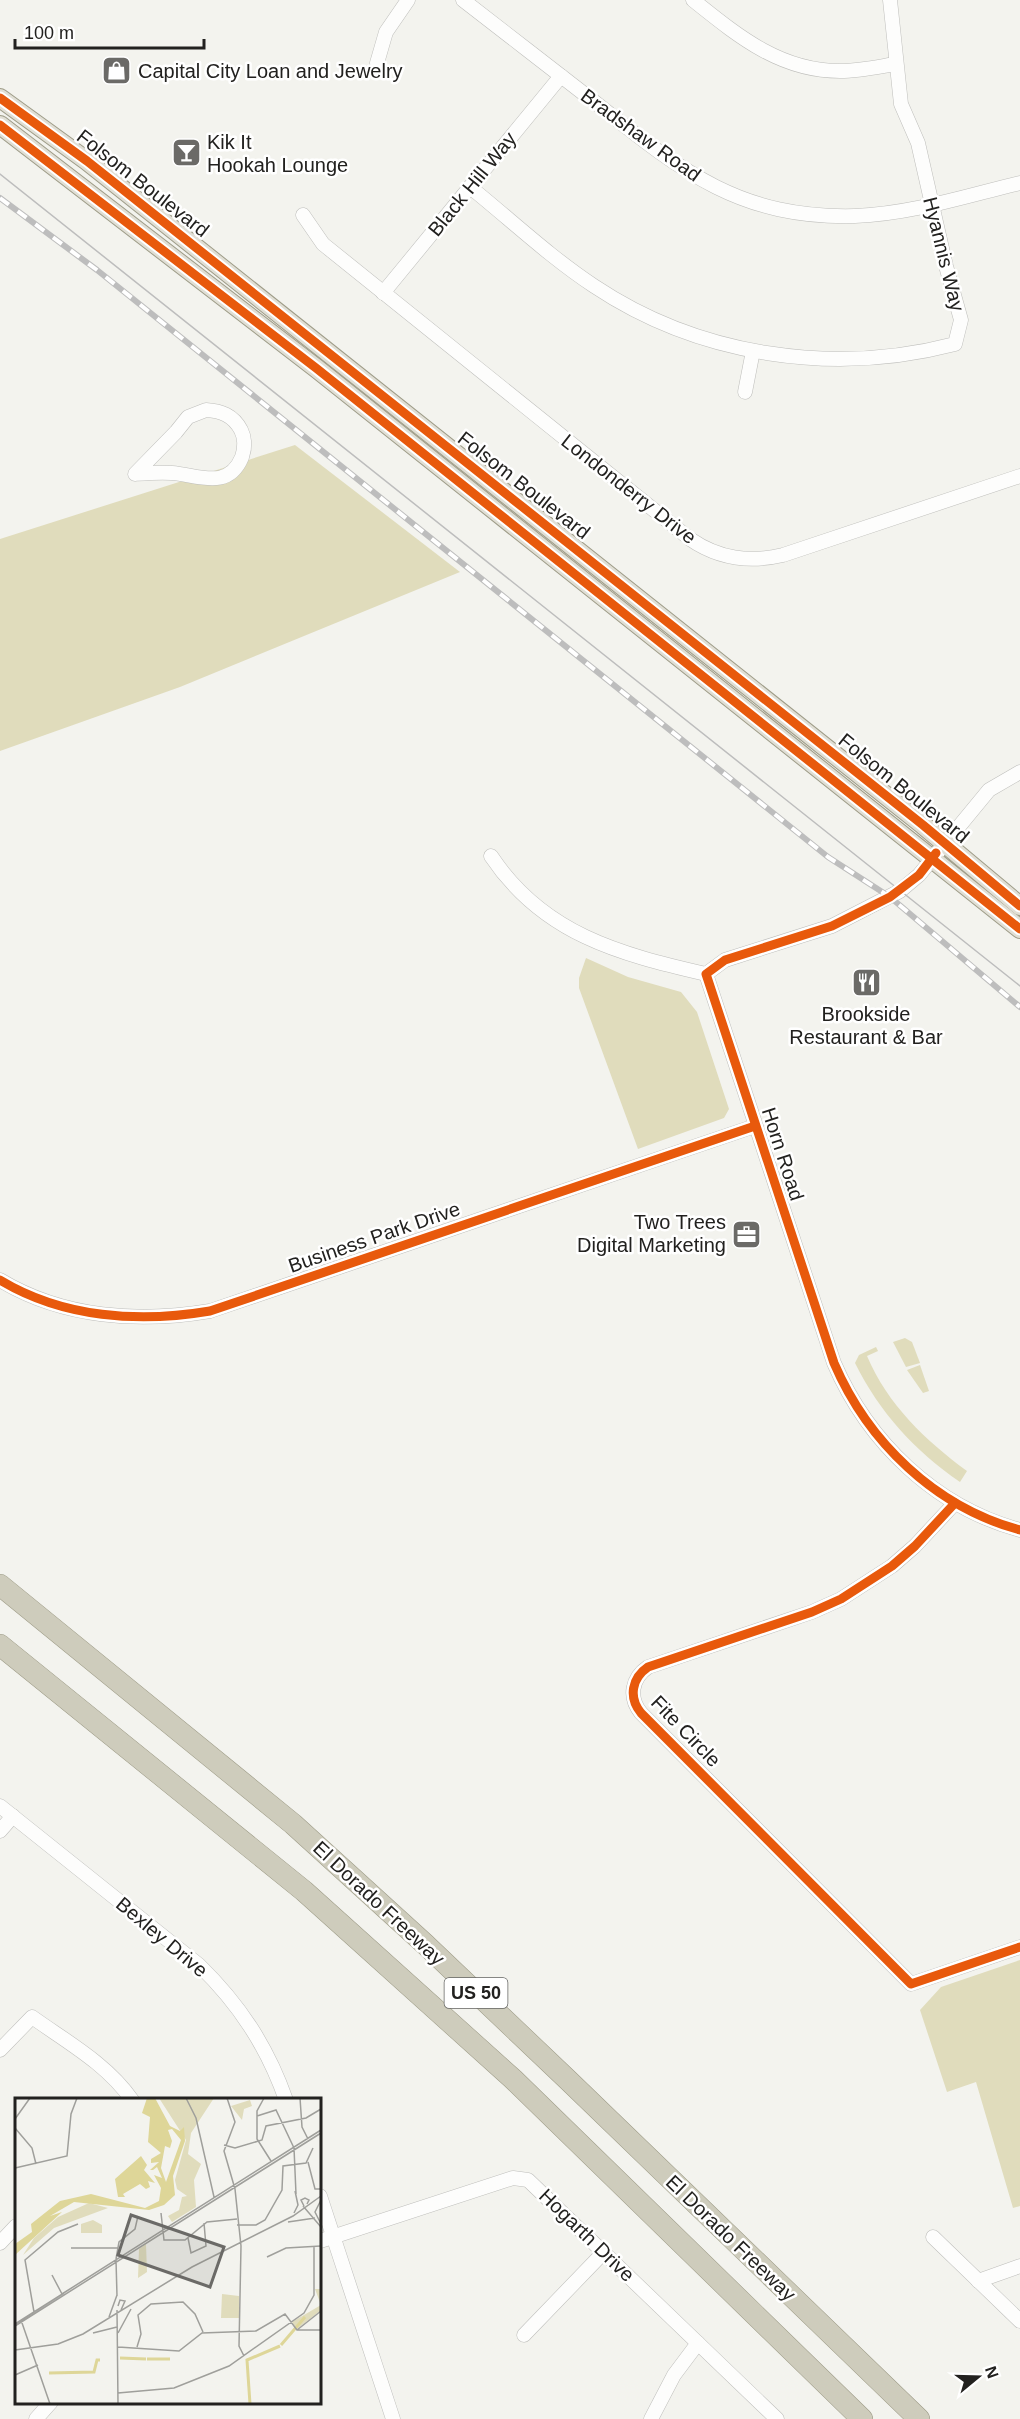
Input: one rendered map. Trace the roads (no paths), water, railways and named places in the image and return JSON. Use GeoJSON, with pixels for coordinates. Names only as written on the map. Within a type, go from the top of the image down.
{"type":"FeatureCollection","features":[{"type":"Feature","properties":{"kind":"highway","name":"El Dorado Freeway"},"geometry":{"type":"LineString","coordinates":[[0,1585],[293,1824],[552,2065],[919,2419]]}},
{"type":"Feature","properties":{"kind":"highway","name":"El Dorado Freeway"},"geometry":{"type":"LineString","coordinates":[[0,1645],[304,1891],[513,2079],[862,2419]]}},
{"type":"Feature","properties":{"kind":"main road","name":"Folsom Boulevard"},"geometry":{"type":"LineString","coordinates":[[0,98],[87,161],[944,843],[1020,906]]}},
{"type":"Feature","properties":{"kind":"main road","name":"Folsom Boulevard"},"geometry":{"type":"LineString","coordinates":[[0,125],[316,368],[1020,929]]}},
{"type":"Feature","properties":{"kind":"main road"},"geometry":{"type":"LineString","coordinates":[[656,638],[668,637],[723,680],[740,688],[748,687]]}},
{"type":"Feature","properties":{"kind":"street"},"geometry":{"type":"LineString","coordinates":[[377,63],[386,32],[408,0]]}},
{"type":"Feature","properties":{"kind":"street","name":"Bradshaw Road"},"geometry":{"type":"LineString","coordinates":[[463,0],[670,161],[716,188],[745,199],[775,208],[826,216],[889,213],[1020,183]]}},
{"type":"Feature","properties":{"kind":"street"},"geometry":{"type":"LineString","coordinates":[[693,0],[743,40],[765,53],[797,66],[840,71],[896,64]]}},
{"type":"Feature","properties":{"kind":"street","name":"Hyannis Way"},"geometry":{"type":"LineString","coordinates":[[470,187],[570,268],[621,302],[677,329],[710,340],[753,351],[808,358],[850,359],[911,353],[955,344],[961,320],[918,143],[901,104],[890,0]]}},
{"type":"Feature","properties":{"kind":"street","name":"Black Hill Way"},"geometry":{"type":"LineString","coordinates":[[383,293],[561,76]]}},
{"type":"Feature","properties":{"kind":"street","name":"Londonderry Drive"},"geometry":{"type":"LineString","coordinates":[[303,215],[323,244],[690,539],[713,552],[730,558],[765,559],[783,555],[1020,476]]}},
{"type":"Feature","properties":{"kind":"street"},"geometry":{"type":"LineString","coordinates":[[745,392],[753,351]]}},
{"type":"Feature","properties":{"kind":"street"},"geometry":{"type":"LineString","coordinates":[[198,411],[218,411],[226,414],[236,423],[243,435],[241,459],[231,471],[217,478],[205,479],[159,472],[135,474],[176,432],[182,422],[198,411]]}},
{"type":"Feature","properties":{"kind":"street"},"geometry":{"type":"LineString","coordinates":[[490,856],[522,895],[566,928],[591,941],[648,961],[706,974],[725,960],[832,926],[907,886],[988,790],[1020,772]]}},
{"type":"Feature","properties":{"kind":"street","name":"Horn Road"},"geometry":{"type":"LineString","coordinates":[[706,974],[834,1363],[844,1385],[862,1415],[900,1461],[922,1480],[955,1503],[978,1515],[1020,1530]]}},
{"type":"Feature","properties":{"kind":"street","name":"Business Park Drive"},"geometry":{"type":"LineString","coordinates":[[0,1280],[33,1296],[62,1306],[106,1316],[152,1318],[210,1311],[755,1126]]}},
{"type":"Feature","properties":{"kind":"street","name":"Fite Circle"},"geometry":{"type":"LineString","coordinates":[[955,1503],[915,1546],[867,1584],[812,1612],[648,1667],[635,1682],[633,1695],[641,1713],[910,1984],[1020,1947]]}},
{"type":"Feature","properties":{"kind":"street","name":"Bexley Drive"},"geometry":{"type":"LineString","coordinates":[[0,1806],[199,1965],[221,1987],[258,2037],[285,2098]]}},
{"type":"Feature","properties":{"kind":"street"},"geometry":{"type":"LineString","coordinates":[[0,1832],[13,1816]]}},
{"type":"Feature","properties":{"kind":"street"},"geometry":{"type":"LineString","coordinates":[[0,2050],[32,2017],[103,2068],[130,2098]]}},
{"type":"Feature","properties":{"kind":"street","name":"Hogarth Drive"},"geometry":{"type":"LineString","coordinates":[[321,2241],[513,2178],[520,2178],[534,2185],[777,2419]]}},
{"type":"Feature","properties":{"kind":"street"},"geometry":{"type":"LineString","coordinates":[[321,2199],[393,2419]]}},
{"type":"Feature","properties":{"kind":"street"},"geometry":{"type":"LineString","coordinates":[[0,2243],[15,2227]]}},
{"type":"Feature","properties":{"kind":"street"},"geometry":{"type":"LineString","coordinates":[[933,2236],[1020,2321]]}},
{"type":"Feature","properties":{"kind":"street"},"geometry":{"type":"LineString","coordinates":[[524,2335],[603,2252]]}},
{"type":"Feature","properties":{"kind":"street"},"geometry":{"type":"LineString","coordinates":[[978,2281],[1020,2266]]}},
{"type":"Feature","properties":{"kind":"street"},"geometry":{"type":"LineString","coordinates":[[651,2419],[674,2375],[698,2343]]}},
{"type":"Feature","properties":{"kind":"street"},"geometry":{"type":"LineString","coordinates":[[36,2419],[50,2404]]}},
{"type":"Feature","properties":{"kind":"tram line"},"geometry":{"type":"LineString","coordinates":[[0,174],[1020,986]]}},
{"type":"Feature","properties":{"kind":"railway"},"geometry":{"type":"LineString","coordinates":[[0,198],[97,270],[828,857],[890,897],[1020,1007]]}},
{"type":"Feature","properties":{"kind":"place","name":"Capital City Loan and Jewelry"},"geometry":{"type":"Point","coordinates":[117,71]}},
{"type":"Feature","properties":{"kind":"place","name":"Kik It Hookah Lounge"},"geometry":{"type":"Point","coordinates":[186,153]}},
{"type":"Feature","properties":{"kind":"place","name":"Brookside Restaurant & Bar"},"geometry":{"type":"Point","coordinates":[866,983]}},
{"type":"Feature","properties":{"kind":"place","name":"Two Trees Digital Marketing"},"geometry":{"type":"Point","coordinates":[747,1234]}}]}
